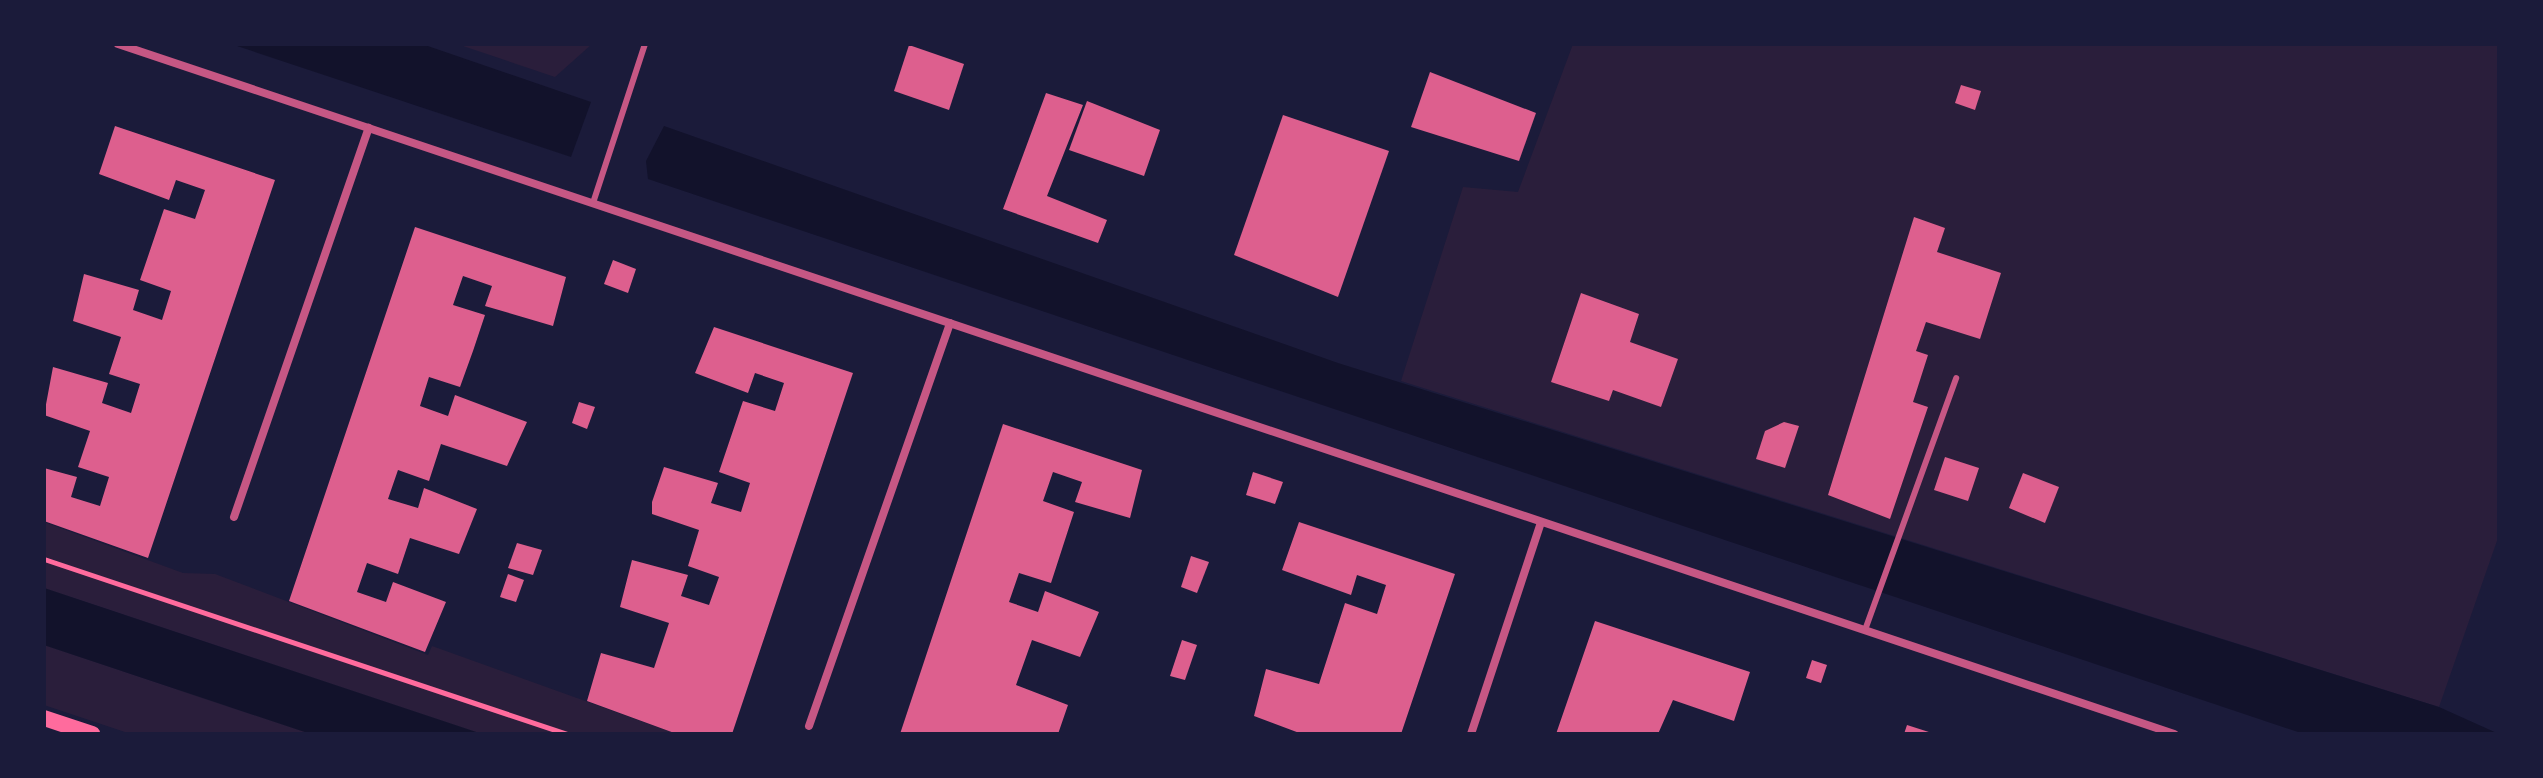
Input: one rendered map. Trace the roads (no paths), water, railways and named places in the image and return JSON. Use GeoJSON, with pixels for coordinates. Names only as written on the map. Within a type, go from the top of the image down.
{"type":"FeatureCollection","features":[{"type":"Feature","properties":{"kind":"main road"},"geometry":{"type":"LineString","coordinates":[[44,718],[92,734]]}},
{"type":"Feature","properties":{"kind":"street"},"geometry":{"type":"LineString","coordinates":[[118,44],[2174,734]]}},
{"type":"Feature","properties":{"kind":"street"},"geometry":{"type":"LineString","coordinates":[[234,517],[369,128]]}},
{"type":"Feature","properties":{"kind":"street"},"geometry":{"type":"LineString","coordinates":[[809,726],[950,323]]}},
{"type":"Feature","properties":{"kind":"street"},"geometry":{"type":"LineString","coordinates":[[1471,734],[1541,522]]}},
{"type":"Feature","properties":{"kind":"lane"},"geometry":{"type":"LineString","coordinates":[[593,203],[645,44]]}},
{"type":"Feature","properties":{"kind":"lane"},"geometry":{"type":"LineString","coordinates":[[1865,630],[1956,378]]}}]}
